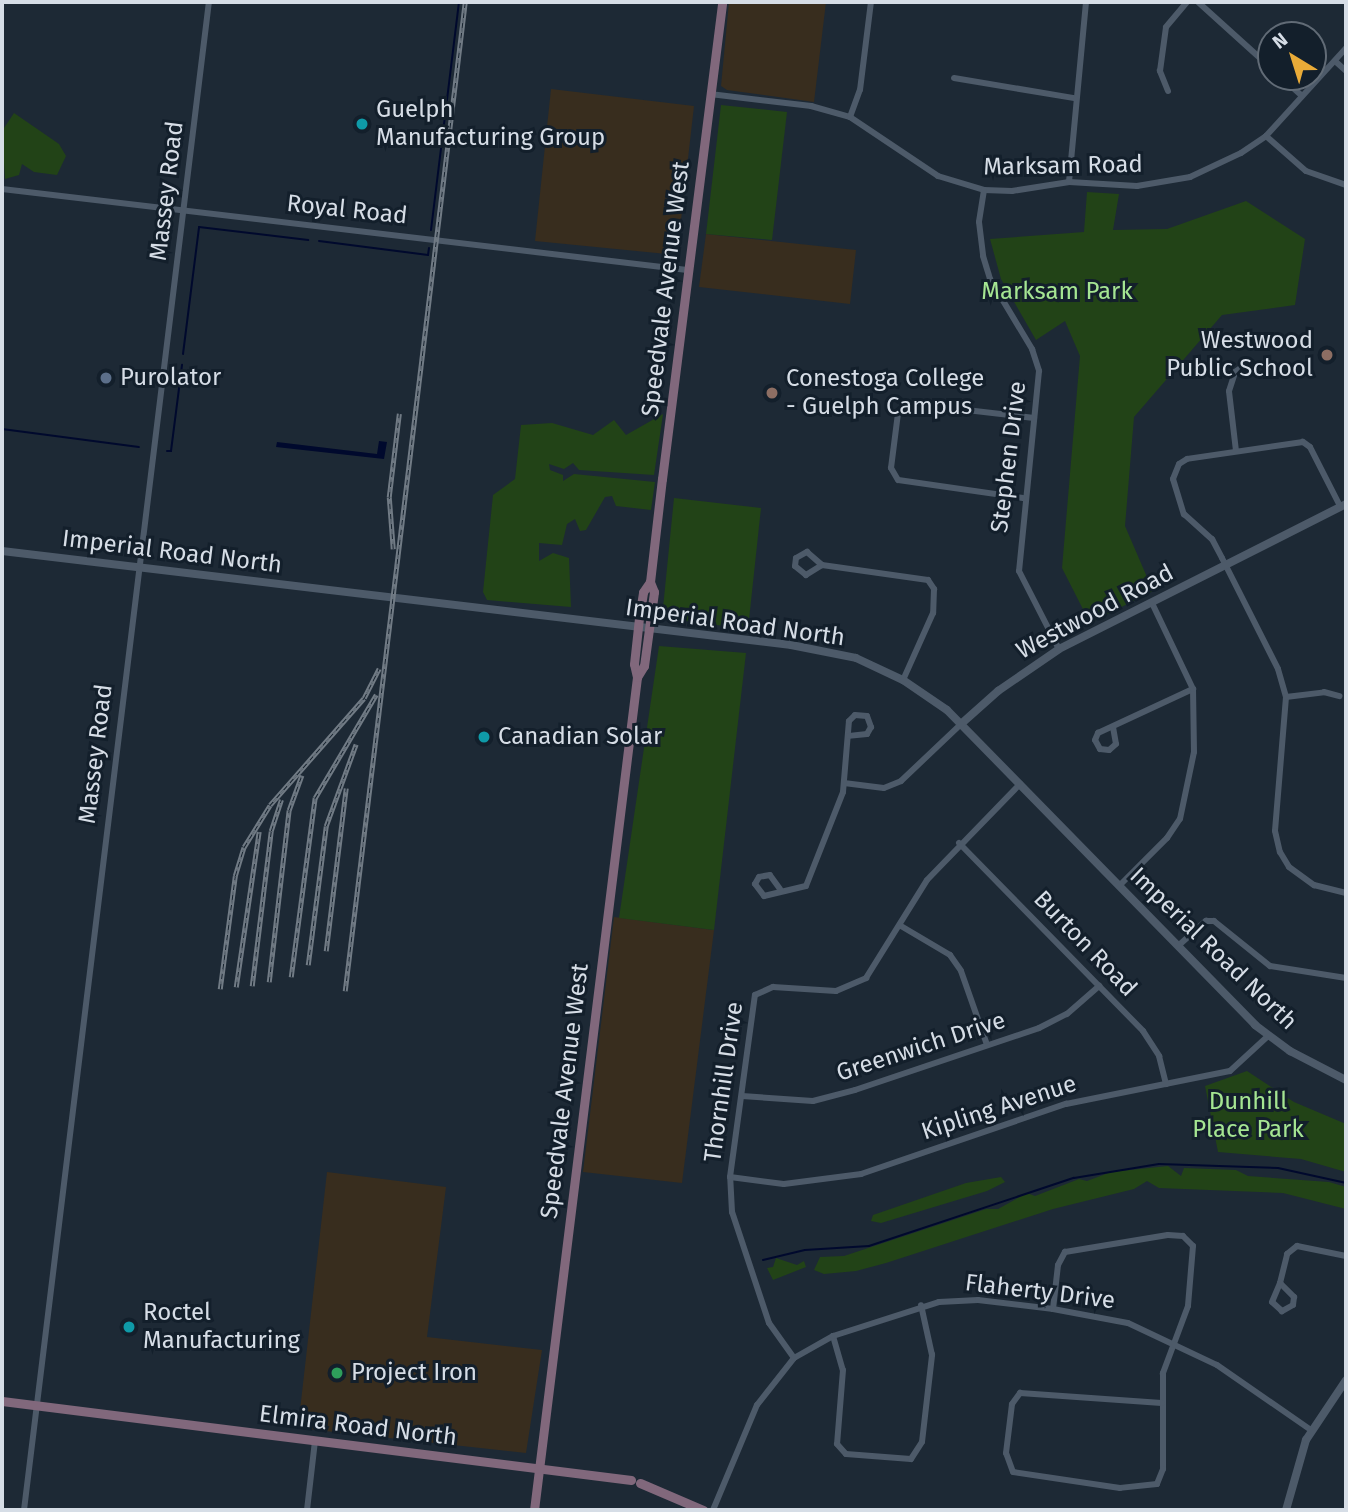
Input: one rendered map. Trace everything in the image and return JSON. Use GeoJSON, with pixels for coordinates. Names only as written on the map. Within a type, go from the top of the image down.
{"type":"FeatureCollection","features":[{"type":"Feature","properties":{"kind":"main road","name":"Speedvale Avenue West"},"geometry":{"type":"LineString","coordinates":[[638,677],[634,664],[638,629],[643,592],[650,582],[722,2]]}},
{"type":"Feature","properties":{"kind":"main road","name":"Speedvale Avenue West"},"geometry":{"type":"LineString","coordinates":[[534,1510],[638,677],[644,666],[654,592],[650,582]]}},
{"type":"Feature","properties":{"kind":"main road","name":"Elmira Road North"},"geometry":{"type":"LineString","coordinates":[[2,1401],[635,1482],[703,1510]]}},
{"type":"Feature","properties":{"kind":"street","name":"Massey Road"},"geometry":{"type":"LineString","coordinates":[[24,1510],[39,1406],[138,566],[209,2]]}},
{"type":"Feature","properties":{"kind":"street"},"geometry":{"type":"LineString","coordinates":[[850,117],[861,82],[871,2]]}},
{"type":"Feature","properties":{"kind":"street"},"geometry":{"type":"LineString","coordinates":[[1069,182],[1074,98],[1086,2]]}},
{"type":"Feature","properties":{"kind":"street"},"geometry":{"type":"LineString","coordinates":[[1168,92],[1160,71],[1166,27],[1187,2]]}},
{"type":"Feature","properties":{"kind":"street"},"geometry":{"type":"LineString","coordinates":[[1198,2],[1257,55]]}},
{"type":"Feature","properties":{"kind":"street","name":"Marksam Road"},"geometry":{"type":"LineString","coordinates":[[710,94],[811,106],[850,117],[938,176],[984,190],[1012,191],[1069,182],[1137,186],[1178,180],[1215,168],[1266,136],[1346,48]]}},
{"type":"Feature","properties":{"kind":"street"},"geometry":{"type":"LineString","coordinates":[[1335,61],[1346,71]]}},
{"type":"Feature","properties":{"kind":"street"},"geometry":{"type":"LineString","coordinates":[[954,78],[1074,98]]}},
{"type":"Feature","properties":{"kind":"street"},"geometry":{"type":"LineString","coordinates":[[1296,91],[1302,96]]}},
{"type":"Feature","properties":{"kind":"street"},"geometry":{"type":"LineString","coordinates":[[1266,136],[1306,171],[1346,185]]}},
{"type":"Feature","properties":{"kind":"street","name":"Royal Road"},"geometry":{"type":"LineString","coordinates":[[2,189],[687,270]]}},
{"type":"Feature","properties":{"kind":"street","name":"Stephen Drive"},"geometry":{"type":"LineString","coordinates":[[984,190],[979,222],[983,256],[990,279],[1037,360],[1034,418],[1018,550],[1021,579],[1059,649]]}},
{"type":"Feature","properties":{"kind":"street"},"geometry":{"type":"LineString","coordinates":[[1236,451],[1229,391],[1235,372],[1248,363]]}},
{"type":"Feature","properties":{"kind":"street"},"geometry":{"type":"LineString","coordinates":[[1023,498],[904,483],[891,468],[896,427],[898,413],[910,404],[1034,418]]}},
{"type":"Feature","properties":{"kind":"street"},"geometry":{"type":"LineString","coordinates":[[1343,505],[1310,447],[1303,442],[1187,459],[1180,464],[1173,479],[1184,514],[1212,539],[1278,669],[1286,697],[1275,831],[1280,852],[1290,867],[1314,885],[1346,893]]}},
{"type":"Feature","properties":{"kind":"street","name":"Westwood Road"},"geometry":{"type":"LineString","coordinates":[[844,783],[884,788],[901,781],[998,691],[1059,649],[1343,505]]}},
{"type":"Feature","properties":{"kind":"street","name":"Imperial Road North"},"geometry":{"type":"LineString","coordinates":[[2,551],[831,651],[904,680],[961,724],[1268,1036],[1346,1080]]}},
{"type":"Feature","properties":{"kind":"street"},"geometry":{"type":"LineString","coordinates":[[822,565],[928,580],[934,589],[933,613],[904,680]]}},
{"type":"Feature","properties":{"kind":"street"},"geometry":{"type":"LineString","coordinates":[[1119,886],[1167,838],[1180,818],[1194,752],[1193,689],[1152,603]]}},
{"type":"Feature","properties":{"kind":"street"},"geometry":{"type":"LineString","coordinates":[[1113,727],[1193,689]]}},
{"type":"Feature","properties":{"kind":"street"},"geometry":{"type":"LineString","coordinates":[[1286,697],[1324,692],[1339,696]]}},
{"type":"Feature","properties":{"kind":"street"},"geometry":{"type":"LineString","coordinates":[[780,889],[798,891],[806,886],[844,783],[849,736]]}},
{"type":"Feature","properties":{"kind":"street","name":"Thornhill Drive"},"geometry":{"type":"LineString","coordinates":[[794,1358],[772,1329],[732,1212],[730,1177],[755,995],[773,987],[823,992],[849,987],[878,965],[919,890],[959,843],[1020,784]]}},
{"type":"Feature","properties":{"kind":"street","name":"Burton Road"},"geometry":{"type":"LineString","coordinates":[[959,843],[1150,1038],[1166,1084]]}},
{"type":"Feature","properties":{"kind":"street"},"geometry":{"type":"LineString","coordinates":[[1178,946],[1206,921],[1214,921],[1270,966],[1346,978]]}},
{"type":"Feature","properties":{"kind":"street"},"geometry":{"type":"LineString","coordinates":[[901,926],[950,956],[961,971],[987,1045]]}},
{"type":"Feature","properties":{"kind":"street","name":"Greenwich Drive"},"geometry":{"type":"LineString","coordinates":[[742,1096],[813,1101],[1055,1021],[1099,986]]}},
{"type":"Feature","properties":{"kind":"street","name":"Kipling Avenue"},"geometry":{"type":"LineString","coordinates":[[730,1177],[784,1184],[861,1174],[1066,1104],[1230,1071],[1268,1036]]}},
{"type":"Feature","properties":{"kind":"street"},"geometry":{"type":"LineString","coordinates":[[1053,1309],[1058,1265],[1065,1252],[1168,1234],[1182,1236],[1191,1242],[1194,1256],[1188,1307],[1163,1373],[1162,1477],[1149,1488],[1023,1476],[1008,1466],[1012,1404],[1020,1394],[1162,1403]]}},
{"type":"Feature","properties":{"kind":"street"},"geometry":{"type":"LineString","coordinates":[[1280,1283],[1287,1254],[1297,1246],[1346,1256]]}},
{"type":"Feature","properties":{"kind":"street","name":"Flaherty Drive"},"geometry":{"type":"LineString","coordinates":[[713,1510],[757,1405],[794,1358],[833,1336],[921,1306],[956,1300],[1053,1309],[1128,1323],[1175,1342],[1217,1365],[1311,1430]]}},
{"type":"Feature","properties":{"kind":"street"},"geometry":{"type":"LineString","coordinates":[[833,1336],[843,1370],[837,1444],[846,1454],[911,1460],[922,1442],[932,1355],[921,1306]]}},
{"type":"Feature","properties":{"kind":"street"},"geometry":{"type":"LineString","coordinates":[[1286,1510],[1311,1430],[1346,1380]]}},
{"type":"Feature","properties":{"kind":"street"},"geometry":{"type":"LineString","coordinates":[[307,1510],[315,1441]]}},
{"type":"Feature","properties":{"kind":"shaded area"},"geometry":{"type":"Polygon","coordinates":[[[729,2],[826,2],[814,102],[727,90],[721,86],[729,2]]]}},
{"type":"Feature","properties":{"kind":"shaded area"},"geometry":{"type":"Polygon","coordinates":[[[551,89],[694,106],[677,255],[535,241],[551,89]]]}},
{"type":"Feature","properties":{"kind":"shaded area"},"geometry":{"type":"Polygon","coordinates":[[[706,234],[856,250],[850,304],[699,287],[706,234]]]}},
{"type":"Feature","properties":{"kind":"shaded area"},"geometry":{"type":"Polygon","coordinates":[[[614,917],[714,930],[682,1183],[583,1172],[614,917]]]}},
{"type":"Feature","properties":{"kind":"shaded area"},"geometry":{"type":"Polygon","coordinates":[[[327,1172],[446,1187],[427,1337],[542,1350],[526,1453],[298,1428],[327,1172]]]}},
{"type":"Feature","properties":{"kind":"green space"},"geometry":{"type":"Polygon","coordinates":[[[721,105],[787,112],[772,240],[706,234],[721,105]]]}},
{"type":"Feature","properties":{"kind":"green space"},"geometry":{"type":"Polygon","coordinates":[[[14,113],[59,144],[66,156],[57,175],[34,172],[22,164],[19,175],[5,179],[2,131],[14,113]]]}},
{"type":"Feature","properties":{"kind":"green space","name":"Marksam Park"},"geometry":{"type":"Polygon","coordinates":[[[1087,192],[1119,194],[1113,230],[1167,229],[1246,201],[1305,239],[1295,305],[1222,315],[1134,417],[1125,526],[1153,591],[1090,623],[1062,568],[1080,356],[1065,321],[1036,340],[1001,279],[990,239],[1084,232],[1087,192]]]}},
{"type":"Feature","properties":{"kind":"green space"},"geometry":{"type":"Polygon","coordinates":[[[663,414],[654,475],[579,470],[573,463],[564,469],[549,464],[550,470],[563,475],[563,481],[574,474],[655,482],[651,510],[616,506],[612,496],[605,497],[586,530],[580,531],[575,519],[567,524],[562,545],[539,543],[539,561],[553,553],[569,558],[571,607],[487,600],[483,592],[493,495],[515,479],[521,425],[552,423],[593,435],[614,420],[626,435],[663,414]]]}},
{"type":"Feature","properties":{"kind":"green space"},"geometry":{"type":"Polygon","coordinates":[[[674,498],[761,508],[748,629],[662,618],[674,498]]]}},
{"type":"Feature","properties":{"kind":"green space"},"geometry":{"type":"Polygon","coordinates":[[[659,646],[746,653],[714,930],[619,918],[659,646]]]}},
{"type":"Feature","properties":{"kind":"green space","name":"Dunhill Place Park"},"geometry":{"type":"Polygon","coordinates":[[[1247,1071],[1294,1102],[1346,1124],[1346,1172],[1301,1159],[1218,1152],[1205,1086],[1247,1071]]]}},
{"type":"Feature","properties":{"kind":"green space"},"geometry":{"type":"Polygon","coordinates":[[[1168,1166],[1181,1176],[1184,1168],[1236,1170],[1248,1176],[1329,1182],[1346,1187],[1346,1209],[1283,1193],[1159,1188],[1147,1181],[1134,1189],[1053,1209],[886,1263],[856,1271],[824,1274],[814,1270],[820,1257],[844,1256],[986,1209],[998,1209],[1027,1193],[1035,1196],[1079,1179],[1087,1181],[1111,1172],[1168,1166]]]}},
{"type":"Feature","properties":{"kind":"green space"},"geometry":{"type":"Polygon","coordinates":[[[1001,1177],[1005,1182],[987,1191],[881,1223],[871,1221],[873,1215],[966,1183],[1001,1177]]]}},
{"type":"Feature","properties":{"kind":"green space"},"geometry":{"type":"Polygon","coordinates":[[[776,1258],[797,1265],[804,1261],[806,1267],[773,1280],[767,1268],[773,1267],[776,1258]]]}},
{"type":"Feature","properties":{"kind":"water"},"geometry":{"type":"Polygon","coordinates":[[[379,441],[387,442],[384,459],[276,447],[277,442],[377,454],[379,441]]]}},
{"type":"Feature","properties":{"kind":"waterway"},"geometry":{"type":"LineString","coordinates":[[431,230],[459,2]]}},
{"type":"Feature","properties":{"kind":"waterway"},"geometry":{"type":"LineString","coordinates":[[183,354],[199,227],[308,240]]}},
{"type":"Feature","properties":{"kind":"waterway"},"geometry":{"type":"LineString","coordinates":[[319,241],[428,255],[429,248]]}},
{"type":"Feature","properties":{"kind":"waterway"},"geometry":{"type":"LineString","coordinates":[[167,451],[171,451],[182,365]]}},
{"type":"Feature","properties":{"kind":"waterway"},"geometry":{"type":"LineString","coordinates":[[2,429],[139,447]]}},
{"type":"Feature","properties":{"kind":"waterway"},"geometry":{"type":"LineString","coordinates":[[763,1260],[805,1250],[869,1246],[1074,1178],[1159,1164],[1278,1168],[1346,1183]]}},
{"type":"Feature","properties":{"kind":"railway"},"geometry":{"type":"LineString","coordinates":[[345,991],[465,2]]}},
{"type":"Feature","properties":{"kind":"railway"},"geometry":{"type":"LineString","coordinates":[[393,549],[389,497],[399,414]]}},
{"type":"Feature","properties":{"kind":"railway"},"geometry":{"type":"LineString","coordinates":[[220,989],[235,876],[244,847],[270,805],[364,698],[379,669]]}},
{"type":"Feature","properties":{"kind":"railway"},"geometry":{"type":"LineString","coordinates":[[291,977],[315,798],[376,695]]}},
{"type":"Feature","properties":{"kind":"railway"},"geometry":{"type":"LineString","coordinates":[[308,965],[326,826],[356,744]]}},
{"type":"Feature","properties":{"kind":"railway"},"geometry":{"type":"LineString","coordinates":[[269,982],[289,810],[302,775]]}},
{"type":"Feature","properties":{"kind":"railway"},"geometry":{"type":"LineString","coordinates":[[326,951],[346,788]]}},
{"type":"Feature","properties":{"kind":"railway"},"geometry":{"type":"LineString","coordinates":[[252,986],[271,831],[281,800]]}},
{"type":"Feature","properties":{"kind":"railway"},"geometry":{"type":"LineString","coordinates":[[236,987],[259,832]]}},
{"type":"Feature","properties":{"kind":"place","name":"Guelph Manufacturing Group"},"geometry":{"type":"Point","coordinates":[362,124]}},
{"type":"Feature","properties":{"kind":"place","name":"Westwood Public School"},"geometry":{"type":"Point","coordinates":[1327,355]}},
{"type":"Feature","properties":{"kind":"place","name":"Purolator"},"geometry":{"type":"Point","coordinates":[106,378]}},
{"type":"Feature","properties":{"kind":"place","name":"Conestoga College - Guelph Campus"},"geometry":{"type":"Point","coordinates":[772,393]}},
{"type":"Feature","properties":{"kind":"place","name":"Canadian Solar"},"geometry":{"type":"Point","coordinates":[484,737]}},
{"type":"Feature","properties":{"kind":"place","name":"Roctel Manufacturing"},"geometry":{"type":"Point","coordinates":[129,1327]}},
{"type":"Feature","properties":{"kind":"place","name":"Project Iron"},"geometry":{"type":"Point","coordinates":[337,1373]}}]}
